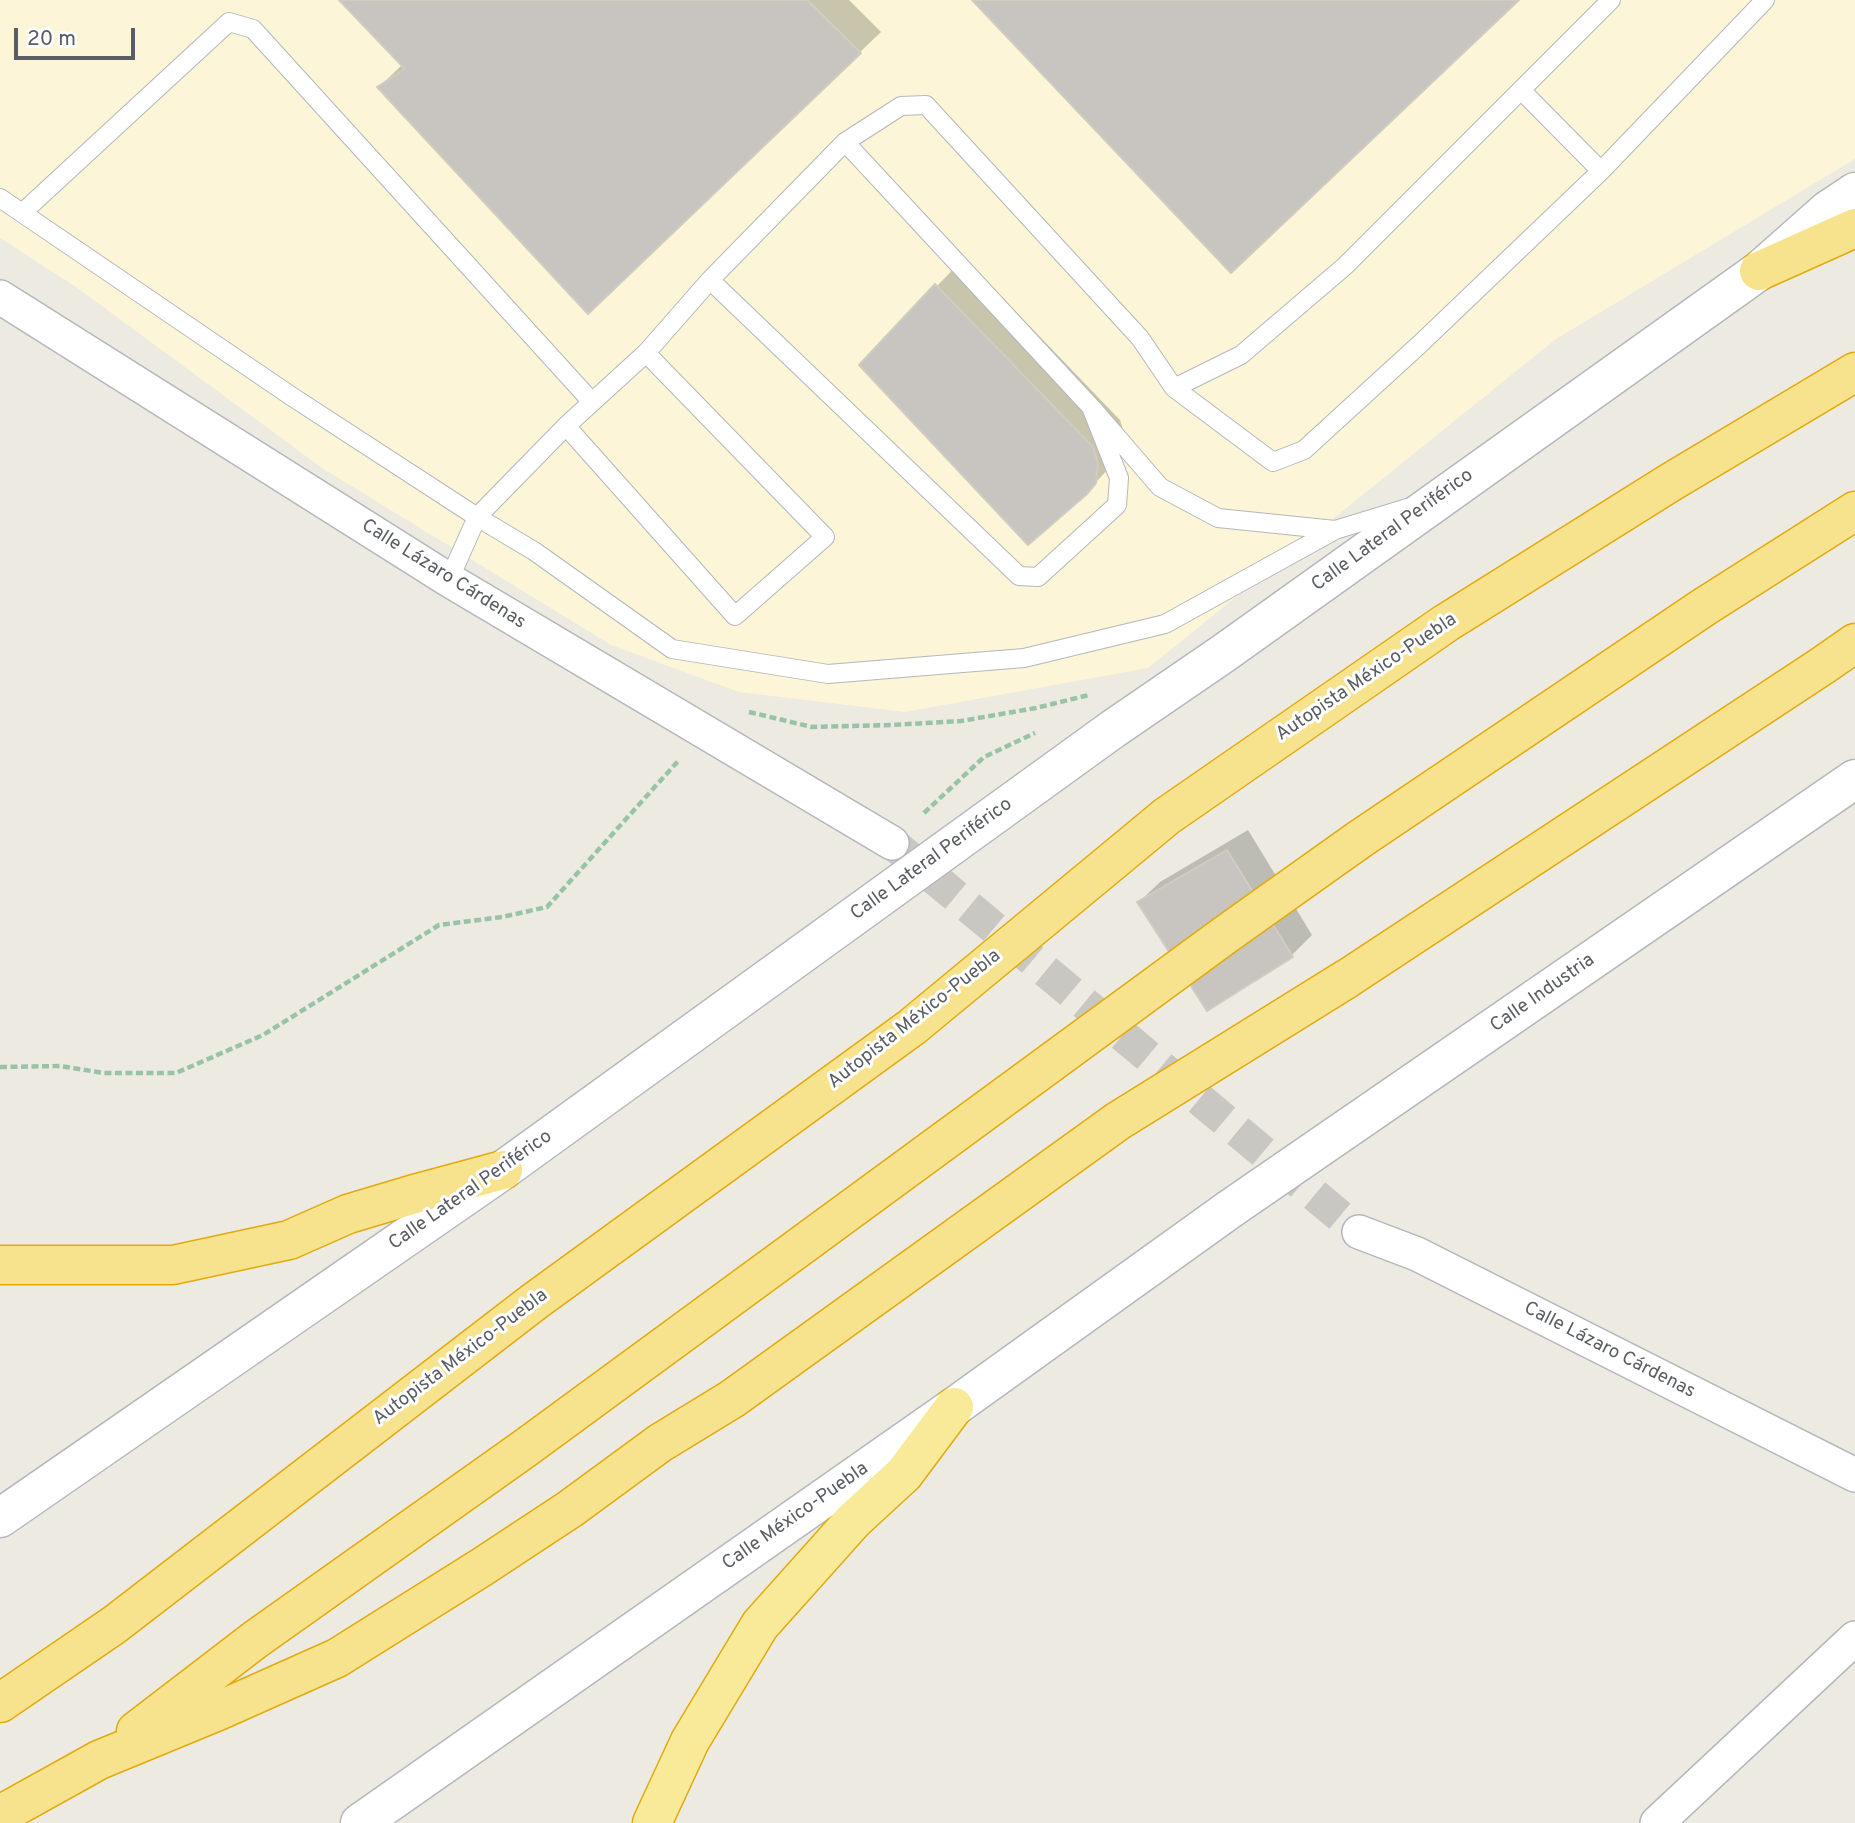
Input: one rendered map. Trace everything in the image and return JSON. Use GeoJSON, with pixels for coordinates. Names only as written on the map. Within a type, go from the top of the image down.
{"type":"FeatureCollection","features":[{"type":"Feature","properties":{"kind":"highway"},"geometry":{"type":"LineString","coordinates":[[1759,271],[1846,210]]}},
{"type":"Feature","properties":{"kind":"highway","name":"Autopista México-Puebla"},"geometry":{"type":"LineString","coordinates":[[0,1703],[114,1625],[535,1301],[912,1027],[1167,816],[1446,623],[1671,482],[1855,372]]}},
{"type":"Feature","properties":{"kind":"highway"},"geometry":{"type":"LineString","coordinates":[[99,1760],[256,1639],[524,1449],[1337,855],[1704,607],[1855,511]]}},
{"type":"Feature","properties":{"kind":"highway"},"geometry":{"type":"LineString","coordinates":[[0,1815],[99,1760],[337,1658],[482,1567],[660,1443],[732,1399],[1118,1121],[1348,978],[1855,643]]}},
{"type":"Feature","properties":{"kind":"highway"},"geometry":{"type":"LineString","coordinates":[[0,1265],[173,1265],[289,1240],[348,1214],[503,1170]]}},
{"type":"Feature","properties":{"kind":"highway"},"geometry":{"type":"LineString","coordinates":[[652,1823],[690,1741],[760,1625],[853,1521],[904,1474],[954,1407]]}},
{"type":"Feature","properties":{"kind":"street","name":"Calle Lateral Periférico"},"geometry":{"type":"LineString","coordinates":[[0,1518],[503,1170],[1112,729],[1224,653],[1759,271]]}},
{"type":"Feature","properties":{"kind":"street","name":"Calle Lázaro Cárdenas"},"geometry":{"type":"LineString","coordinates":[[0,297],[449,580],[892,844]]}},
{"type":"Feature","properties":{"kind":"street","name":"Calle Industria"},"geometry":{"type":"LineString","coordinates":[[1230,1209],[1855,779]]}},
{"type":"Feature","properties":{"kind":"street","name":"Calle México-Puebla"},"geometry":{"type":"LineString","coordinates":[[360,1823],[954,1407],[1230,1209]]}},
{"type":"Feature","properties":{"kind":"street","name":"Calle Lázaro Cárdenas"},"geometry":{"type":"LineString","coordinates":[[1360,1232],[1417,1254],[1855,1475]]}},
{"type":"Feature","properties":{"kind":"street"},"geometry":{"type":"LineString","coordinates":[[1657,1823],[1855,1638]]}},
{"type":"Feature","properties":{"kind":"lane"},"geometry":{"type":"LineString","coordinates":[[1174,388],[1241,355],[1345,266],[1611,0]]}},
{"type":"Feature","properties":{"kind":"lane"},"geometry":{"type":"LineString","coordinates":[[449,580],[477,517],[566,426],[646,353],[710,280],[845,142],[901,106],[926,105],[1140,338],[1174,388],[1273,462],[1304,450],[1420,344],[1601,171],[1765,0]]}},
{"type":"Feature","properties":{"kind":"lane"},"geometry":{"type":"LineString","coordinates":[[22,213],[229,22],[253,29],[592,402]]}},
{"type":"Feature","properties":{"kind":"lane"},"geometry":{"type":"LineString","coordinates":[[1521,90],[1601,171]]}},
{"type":"Feature","properties":{"kind":"lane"},"geometry":{"type":"LineString","coordinates":[[845,142],[1091,407],[1160,486],[1218,518],[1335,530]]}},
{"type":"Feature","properties":{"kind":"lane"},"geometry":{"type":"LineString","coordinates":[[1846,210],[1855,181]]}},
{"type":"Feature","properties":{"kind":"lane"},"geometry":{"type":"LineString","coordinates":[[0,198],[292,396],[477,517],[534,551],[671,649],[828,674],[1024,658],[1165,624],[1335,530],[1440,498]]}},
{"type":"Feature","properties":{"kind":"lane"},"geometry":{"type":"LineString","coordinates":[[710,280],[1019,576],[1038,577],[1117,505],[1119,478],[1091,407]]}},
{"type":"Feature","properties":{"kind":"lane"},"geometry":{"type":"LineString","coordinates":[[566,426],[734,616],[825,537],[646,353]]}},
{"type":"Feature","properties":{"kind":"path"},"geometry":{"type":"LineString","coordinates":[[0,1067],[60,1066],[104,1073],[176,1073],[263,1035],[439,925],[502,917],[547,907],[704,732],[739,709],[812,727],[892,725],[961,721],[1036,708],[1089,695]]}},
{"type":"Feature","properties":{"kind":"shaded area"},"geometry":{"type":"Polygon","coordinates":[[[0,0],[1855,0],[1855,159],[1556,339],[1148,668],[905,712],[739,692],[611,645],[322,468],[76,287],[0,238],[0,0]]]}},
{"type":"Feature","properties":{"kind":"building"},"geometry":{"type":"Polygon","coordinates":[[[339,0],[807,0],[861,53],[588,314],[377,87],[405,69],[339,0]]]}},
{"type":"Feature","properties":{"kind":"building"},"geometry":{"type":"Polygon","coordinates":[[[972,0],[1519,0],[1231,273],[972,0]]]}},
{"type":"Feature","properties":{"kind":"building"},"geometry":{"type":"Polygon","coordinates":[[[935,284],[1093,447],[1098,464],[1096,483],[1028,545],[859,365],[935,284]]]}},
{"type":"Feature","properties":{"kind":"building"},"geometry":{"type":"Polygon","coordinates":[[[1227,850],[1293,957],[1207,1011],[1137,902],[1227,850]]]}},
{"type":"Feature","properties":{"kind":"tunnel"},"geometry":{"type":"LineString","coordinates":[[892,843],[1359,1232]]}}]}
